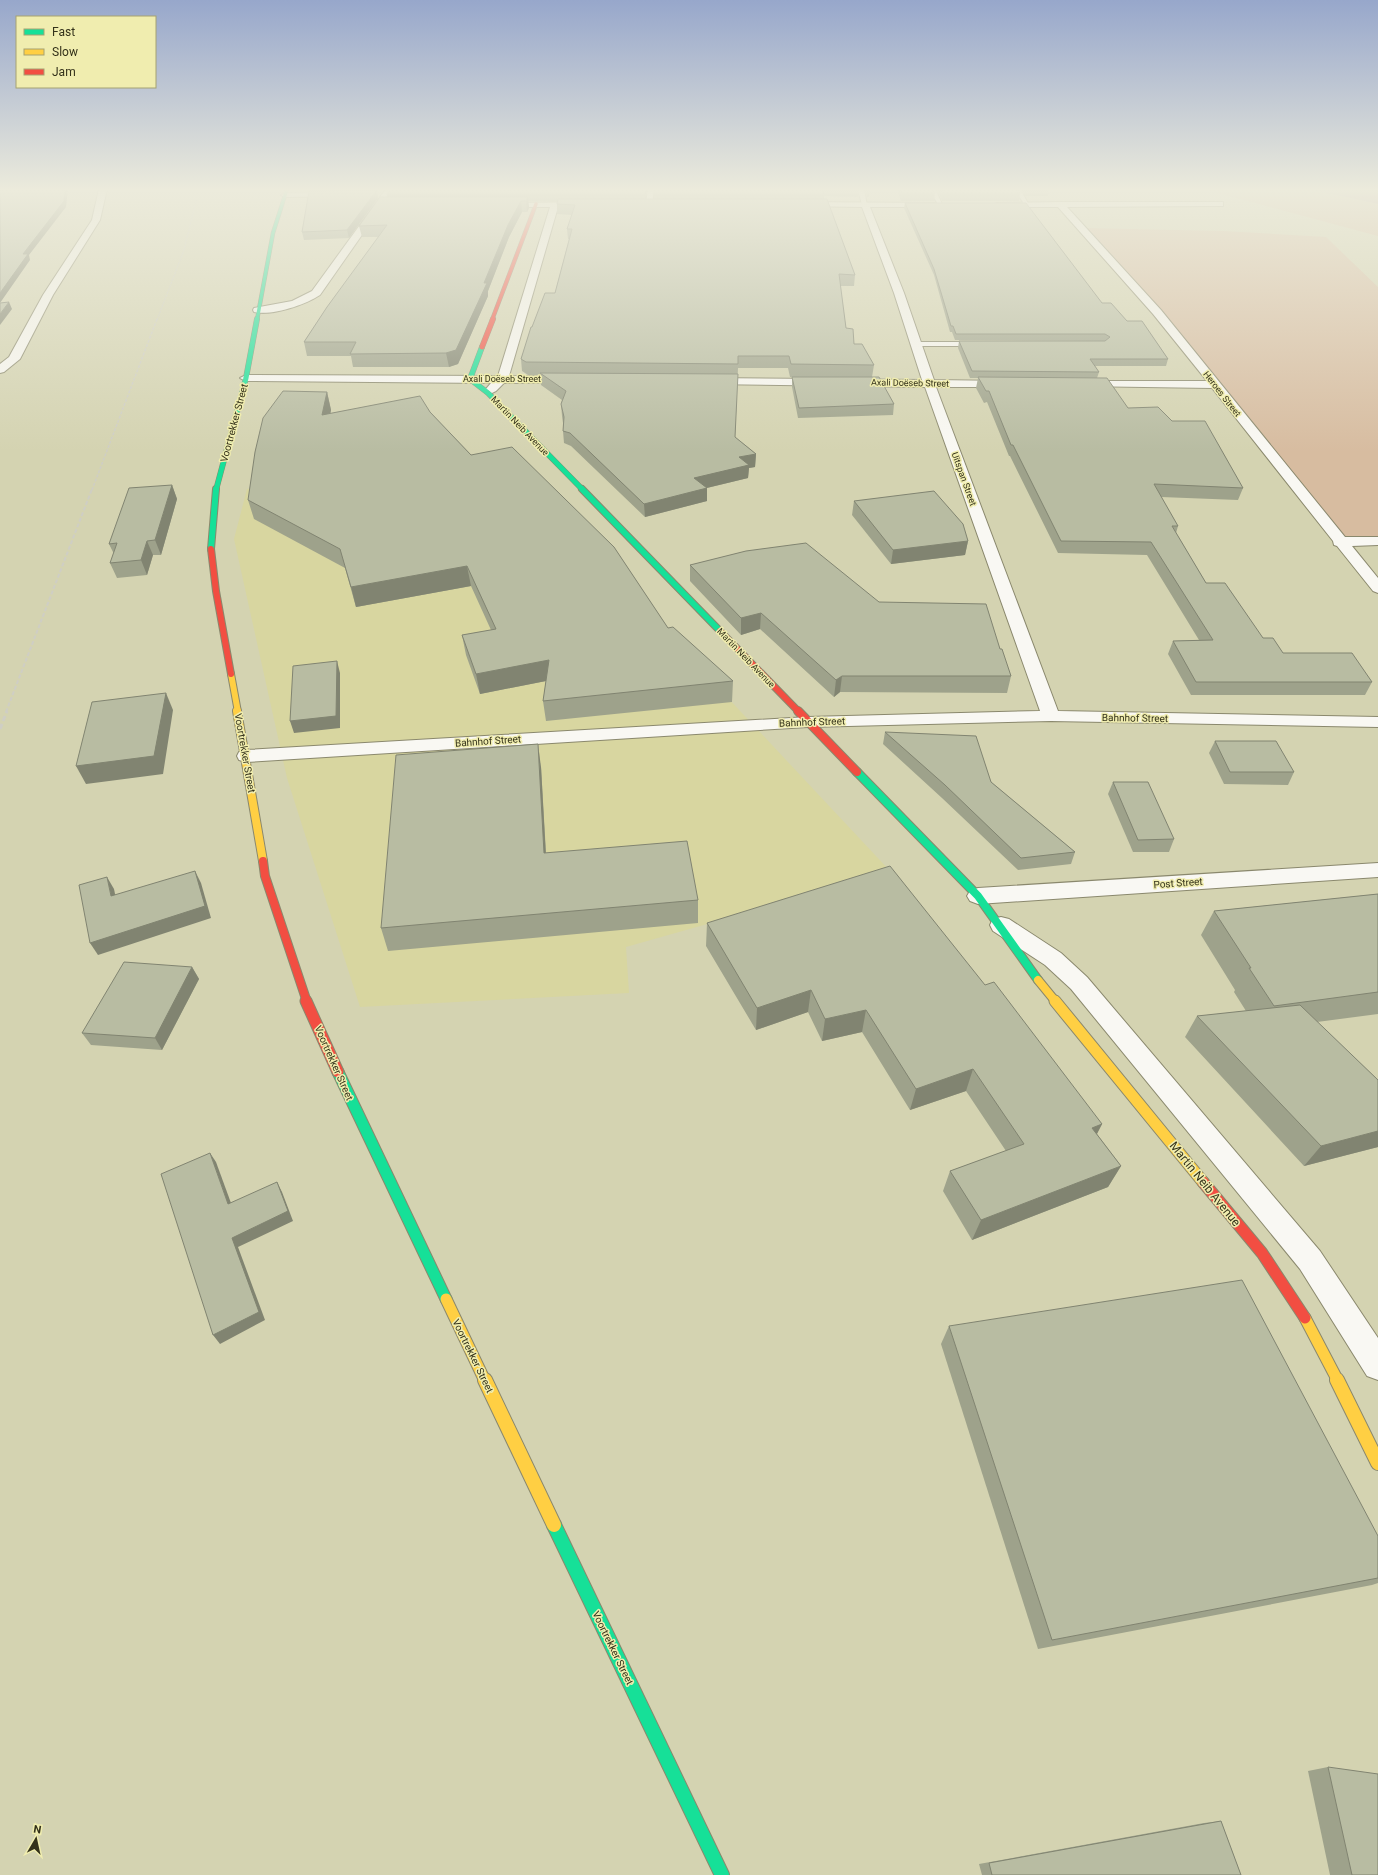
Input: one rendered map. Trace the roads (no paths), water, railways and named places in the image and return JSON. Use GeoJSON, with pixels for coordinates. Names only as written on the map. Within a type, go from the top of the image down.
{"type":"FeatureCollection","features":[{"type":"Feature","properties":{"kind":"main road","name":"Voortrekker Street"},"geometry":{"type":"LineString","coordinates":[[265,276],[246,378],[215,493],[211,546],[216,591],[246,756],[265,876],[306,1001],[354,1108],[722,1875]]}},
{"type":"Feature","properties":{"kind":"main road"},"geometry":{"type":"LineString","coordinates":[[470,379],[509,276]]}},
{"type":"Feature","properties":{"kind":"main road","name":"Martin Neib Avenue"},"geometry":{"type":"LineString","coordinates":[[470,379],[488,394],[978,896],[1001,925],[1029,969],[1045,990],[1262,1253],[1312,1331],[1378,1463]]}},
{"type":"Feature","properties":{"kind":"street"},"geometry":{"type":"LineString","coordinates":[[0,370],[14,360],[48,295],[60,276]]}},
{"type":"Feature","properties":{"kind":"street"},"geometry":{"type":"LineString","coordinates":[[258,310],[289,306],[305,301],[316,293],[328,276]]}},
{"type":"Feature","properties":{"kind":"street"},"geometry":{"type":"LineString","coordinates":[[502,379],[506,371],[534,276]]}},
{"type":"Feature","properties":{"kind":"street","name":"Uitspan Street"},"geometry":{"type":"LineString","coordinates":[[893,276],[929,383],[1051,716]]}},
{"type":"Feature","properties":{"kind":"street","name":"Heroes Street"},"geometry":{"type":"LineString","coordinates":[[1125,276],[1157,312],[1339,542],[1378,588]]}},
{"type":"Feature","properties":{"kind":"street","name":"Axali Doëseb Street"},"geometry":{"type":"LineString","coordinates":[[246,378],[581,380]]}},
{"type":"Feature","properties":{"kind":"street","name":"Martin Neib Avenue"},"geometry":{"type":"LineString","coordinates":[[488,394],[502,379]]}},
{"type":"Feature","properties":{"kind":"street","name":"Axali Doëseb Street"},"geometry":{"type":"LineString","coordinates":[[692,381],[1016,384]]}},
{"type":"Feature","properties":{"kind":"street"},"geometry":{"type":"LineString","coordinates":[[1072,384],[1215,385]]}},
{"type":"Feature","properties":{"kind":"street"},"geometry":{"type":"LineString","coordinates":[[1339,542],[1378,541]]}},
{"type":"Feature","properties":{"kind":"street","name":"Bahnhof Street"},"geometry":{"type":"LineString","coordinates":[[246,756],[808,722],[1051,716],[1378,722]]}},
{"type":"Feature","properties":{"kind":"street","name":"Post Street"},"geometry":{"type":"LineString","coordinates":[[978,896],[1378,870]]}},
{"type":"Feature","properties":{"kind":"street","name":"Martin Neib Avenue"},"geometry":{"type":"LineString","coordinates":[[1001,925],[1053,959],[1079,983],[1310,1260],[1378,1365]]}},
{"type":"Feature","properties":{"kind":"lane"},"geometry":{"type":"LineString","coordinates":[[917,344],[987,344]]}},
{"type":"Feature","properties":{"kind":"railway"},"geometry":{"type":"LineString","coordinates":[[157,320],[174,276]]}},
{"type":"Feature","properties":{"kind":"railway"},"geometry":{"type":"LineString","coordinates":[[92,490],[157,319]]}},
{"type":"Feature","properties":{"kind":"railway"},"geometry":{"type":"LineString","coordinates":[[6,712],[92,489]]}},
{"type":"Feature","properties":{"kind":"railway"},"geometry":{"type":"LineString","coordinates":[[0,729],[7,711]]}}]}
